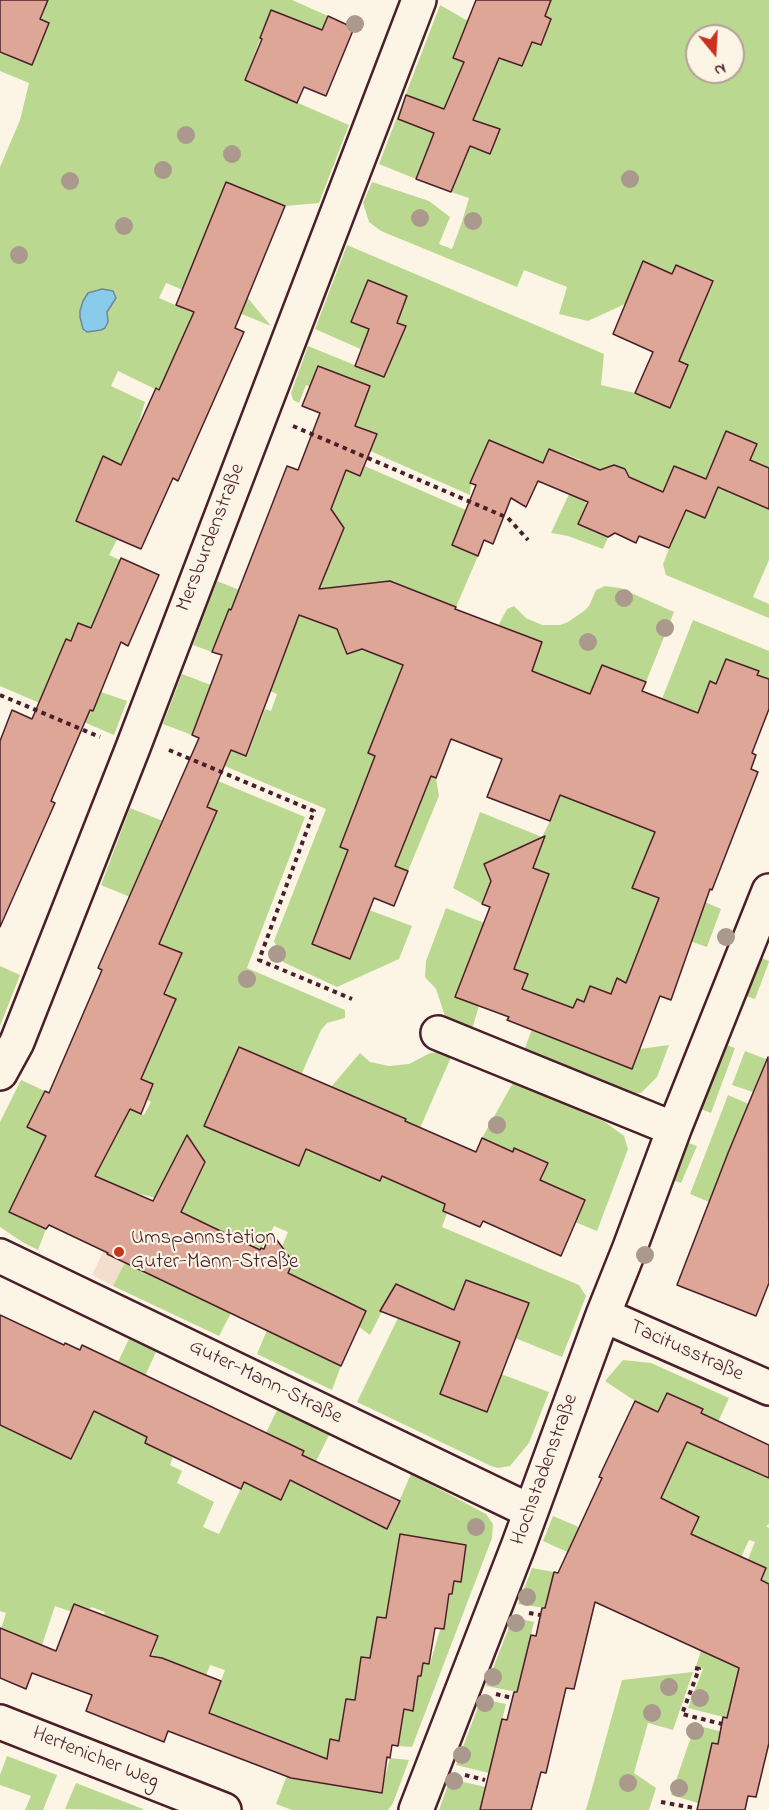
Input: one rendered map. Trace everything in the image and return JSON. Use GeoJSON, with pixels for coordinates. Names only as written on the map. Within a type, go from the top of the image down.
{"type":"FeatureCollection","features":[{"type":"Feature","properties":{"kind":"street","name":"Mersburdenstraße"},"geometry":{"type":"LineString","coordinates":[[0,1074],[16,1042],[134,743],[419,0]]}},
{"type":"Feature","properties":{"kind":"street","name":"Hochstadenstraße"},"geometry":{"type":"LineString","coordinates":[[416,1810],[674,1129],[769,891]]}},
{"type":"Feature","properties":{"kind":"street"},"geometry":{"type":"LineString","coordinates":[[438,1033],[674,1129]]}},
{"type":"Feature","properties":{"kind":"street","name":"Guter-Mann-Straße"},"geometry":{"type":"LineString","coordinates":[[0,1256],[530,1511]]}},
{"type":"Feature","properties":{"kind":"street","name":"Tacitusstraße"},"geometry":{"type":"LineString","coordinates":[[603,1315],[769,1388]]}},
{"type":"Feature","properties":{"kind":"street","name":"Hertenicher Weg"},"geometry":{"type":"LineString","coordinates":[[0,1722],[224,1810]]}},
{"type":"Feature","properties":{"kind":"path"},"geometry":{"type":"LineString","coordinates":[[286,423],[508,519],[528,540]]}},
{"type":"Feature","properties":{"kind":"path"},"geometry":{"type":"LineString","coordinates":[[0,695],[314,811],[259,960],[352,999]]}},
{"type":"Feature","properties":{"kind":"path"},"geometry":{"type":"LineString","coordinates":[[695,1668],[699,1670],[682,1714],[722,1725]]}},
{"type":"Feature","properties":{"kind":"path"},"geometry":{"type":"LineString","coordinates":[[661,1802],[694,1808]]}},
{"type":"Feature","properties":{"kind":"shaded area"},"geometry":{"type":"Polygon","coordinates":[[[114,1229],[136,1239],[113,1286],[92,1275],[114,1229]]]}},
{"type":"Feature","properties":{"kind":"green space"},"geometry":{"type":"Polygon","coordinates":[[[39,0],[292,0],[328,16],[321,31],[271,10],[245,80],[349,125],[319,203],[285,206],[226,183],[247,297],[271,326],[166,283],[159,298],[194,313],[159,391],[118,371],[111,386],[145,402],[137,429],[121,465],[103,457],[76,521],[117,540],[109,555],[120,560],[91,629],[79,623],[71,640],[66,639],[44,690],[93,711],[101,692],[127,701],[114,735],[0,686],[0,167],[20,120],[29,83],[0,71],[0,52],[32,65],[49,23],[40,19],[39,0]]]}},
{"type":"Feature","properties":{"kind":"green space"},"geometry":{"type":"Polygon","coordinates":[[[547,0],[769,0],[769,468],[750,461],[757,444],[726,431],[705,481],[769,509],[769,560],[753,597],[769,604],[769,618],[666,575],[663,564],[685,509],[648,491],[646,484],[629,477],[625,469],[614,465],[605,468],[584,498],[586,505],[578,524],[608,537],[603,549],[568,536],[551,533],[569,494],[581,460],[550,449],[543,463],[489,440],[471,483],[470,495],[370,451],[377,434],[350,423],[346,401],[362,407],[370,386],[318,366],[310,387],[306,385],[299,403],[293,400],[291,393],[308,346],[384,377],[390,362],[315,329],[347,245],[604,354],[601,385],[635,393],[670,407],[688,365],[673,358],[694,327],[713,280],[676,265],[672,274],[643,262],[625,304],[588,321],[559,314],[567,287],[524,270],[517,287],[381,231],[369,222],[363,203],[372,182],[429,201],[450,217],[439,244],[452,249],[469,198],[451,192],[470,146],[490,154],[499,129],[444,109],[435,129],[441,133],[424,158],[416,179],[379,164],[440,5],[468,21],[453,58],[493,74],[499,58],[522,66],[532,42],[541,45],[551,19],[545,16],[551,2],[547,0]]]}},
{"type":"Feature","properties":{"kind":"green space"},"geometry":{"type":"Polygon","coordinates":[[[344,457],[466,510],[452,545],[478,556],[456,607],[404,587],[428,675],[369,752],[436,778],[439,796],[408,871],[395,866],[416,813],[369,858],[312,944],[350,959],[369,910],[412,926],[399,959],[337,987],[283,962],[274,941],[326,809],[220,764],[226,748],[247,756],[265,709],[271,711],[277,694],[270,691],[294,628],[212,652],[193,645],[217,581],[322,623],[307,600],[331,561],[344,528],[326,521],[344,457]]]}},
{"type":"Feature","properties":{"kind":"green space"},"geometry":{"type":"Polygon","coordinates":[[[605,586],[620,588],[674,612],[646,682],[602,665],[576,731],[656,714],[693,620],[769,651],[769,679],[757,675],[758,671],[726,659],[716,684],[710,681],[698,713],[677,705],[665,836],[633,888],[700,915],[705,902],[721,909],[707,947],[648,927],[626,983],[617,979],[611,994],[591,986],[584,1002],[577,999],[632,1069],[640,1049],[669,1045],[657,1077],[641,1093],[617,1095],[523,1053],[543,1000],[522,989],[527,974],[490,960],[479,952],[472,953],[455,996],[479,1006],[472,1029],[451,1024],[445,1016],[436,989],[425,977],[426,961],[446,908],[523,938],[549,875],[534,868],[527,871],[513,851],[484,864],[491,881],[482,904],[453,888],[480,812],[542,837],[560,795],[532,671],[542,642],[498,626],[507,609],[514,606],[526,618],[542,625],[560,625],[584,611],[589,606],[596,590],[605,586]]]}},
{"type":"Feature","properties":{"kind":"green space"},"geometry":{"type":"Polygon","coordinates":[[[182,674],[211,685],[192,735],[163,724],[182,674]]]}},
{"type":"Feature","properties":{"kind":"green space"},"geometry":{"type":"Polygon","coordinates":[[[218,781],[305,817],[247,968],[345,1010],[345,1018],[327,1023],[321,1030],[302,1073],[239,1047],[214,1103],[265,1152],[298,1166],[306,1149],[380,1180],[406,1119],[331,1087],[360,1053],[370,1062],[389,1066],[409,1064],[430,1053],[452,1055],[396,1183],[432,1198],[450,1193],[443,1210],[447,1213],[442,1227],[579,1285],[586,1296],[562,1357],[515,1338],[529,1303],[466,1280],[450,1320],[405,1302],[411,1290],[396,1284],[370,1335],[359,1327],[325,1311],[333,1295],[297,1278],[279,1291],[292,1263],[278,1256],[288,1232],[274,1226],[248,1277],[201,1223],[155,1198],[136,1193],[117,1220],[90,1196],[30,1168],[12,1206],[16,1215],[46,1229],[38,1250],[0,1227],[0,1122],[21,1080],[45,1091],[28,1127],[102,1162],[119,1129],[126,1107],[144,1115],[151,1102],[147,1100],[153,1084],[133,1075],[181,954],[150,939],[217,811],[207,807],[218,781]]]}},
{"type":"Feature","properties":{"kind":"green space"},"geometry":{"type":"Polygon","coordinates":[[[130,808],[163,821],[130,897],[101,885],[130,808]]]}},
{"type":"Feature","properties":{"kind":"green space"},"geometry":{"type":"Polygon","coordinates":[[[759,957],[769,962],[755,999],[734,992],[759,957]]]}},
{"type":"Feature","properties":{"kind":"green space"},"geometry":{"type":"Polygon","coordinates":[[[0,966],[20,975],[0,1026],[0,966]]]}},
{"type":"Feature","properties":{"kind":"green space"},"geometry":{"type":"Polygon","coordinates":[[[715,1041],[735,1048],[711,1113],[701,1109],[721,1054],[715,1041]]]}},
{"type":"Feature","properties":{"kind":"green space"},"geometry":{"type":"Polygon","coordinates":[[[745,1051],[766,1059],[753,1092],[732,1085],[745,1051]]]}},
{"type":"Feature","properties":{"kind":"green space"},"geometry":{"type":"Polygon","coordinates":[[[514,1081],[605,1122],[624,1136],[628,1149],[597,1231],[575,1222],[540,1180],[548,1163],[513,1152],[482,1138],[514,1081]]]}},
{"type":"Feature","properties":{"kind":"green space"},"geometry":{"type":"Polygon","coordinates":[[[728,1095],[749,1104],[746,1112],[769,1121],[769,1169],[728,1153],[709,1202],[690,1194],[728,1095]]]}},
{"type":"Feature","properties":{"kind":"green space"},"geometry":{"type":"Polygon","coordinates":[[[677,1139],[697,1146],[681,1183],[673,1180],[683,1152],[677,1139]]]}},
{"type":"Feature","properties":{"kind":"green space"},"geometry":{"type":"Polygon","coordinates":[[[125,1262],[231,1313],[219,1336],[113,1286],[125,1262]]]}},
{"type":"Feature","properties":{"kind":"green space"},"geometry":{"type":"Polygon","coordinates":[[[398,1318],[476,1348],[454,1357],[440,1394],[501,1374],[549,1392],[529,1443],[510,1466],[498,1468],[491,1466],[357,1402],[398,1318]]]}},
{"type":"Feature","properties":{"kind":"green space"},"geometry":{"type":"Polygon","coordinates":[[[267,1330],[341,1366],[332,1390],[257,1354],[267,1330]]]}},
{"type":"Feature","properties":{"kind":"green space"},"geometry":{"type":"Polygon","coordinates":[[[129,1339],[156,1352],[145,1376],[132,1370],[109,1418],[147,1437],[145,1443],[173,1457],[170,1465],[182,1471],[177,1483],[214,1502],[203,1527],[219,1534],[244,1482],[281,1499],[304,1452],[266,1433],[277,1410],[329,1435],[303,1488],[387,1529],[411,1474],[486,1514],[493,1524],[492,1538],[412,1747],[398,1746],[404,1709],[413,1710],[418,1676],[421,1676],[424,1662],[430,1664],[454,1581],[461,1582],[466,1545],[409,1535],[393,1576],[386,1619],[370,1658],[361,1657],[355,1700],[346,1699],[339,1741],[331,1739],[381,1792],[390,1758],[409,1760],[393,1803],[388,1810],[292,1810],[276,1804],[298,1747],[209,1712],[225,1670],[210,1665],[200,1692],[180,1666],[152,1655],[158,1636],[91,1650],[105,1612],[76,1604],[72,1612],[55,1606],[42,1645],[1,1629],[6,1613],[0,1611],[0,1364],[42,1445],[71,1459],[129,1339]]]}},
{"type":"Feature","properties":{"kind":"green space"},"geometry":{"type":"Polygon","coordinates":[[[623,1360],[651,1363],[729,1398],[705,1450],[769,1479],[769,1524],[766,1526],[769,1528],[769,1584],[761,1580],[766,1568],[748,1559],[755,1542],[749,1540],[736,1568],[709,1543],[691,1534],[699,1517],[694,1514],[642,1586],[543,1541],[553,1516],[579,1527],[575,1537],[651,1448],[679,1460],[703,1409],[668,1393],[658,1412],[635,1401],[605,1381],[623,1360]]]}},
{"type":"Feature","properties":{"kind":"green space"},"geometry":{"type":"Polygon","coordinates":[[[532,1568],[554,1572],[545,1608],[518,1604],[532,1568]]]}},
{"type":"Feature","properties":{"kind":"green space"},"geometry":{"type":"Polygon","coordinates":[[[663,1579],[769,1690],[736,1681],[727,1718],[688,1708],[703,1669],[696,1666],[701,1651],[663,1579]]]}},
{"type":"Feature","properties":{"kind":"green space"},"geometry":{"type":"Polygon","coordinates":[[[513,1617],[534,1622],[517,1692],[486,1686],[513,1617]]]}},
{"type":"Feature","properties":{"kind":"green space"},"geometry":{"type":"Polygon","coordinates":[[[693,1672],[673,1730],[648,1723],[634,1773],[656,1788],[649,1810],[586,1810],[622,1680],[693,1672]]]}},
{"type":"Feature","properties":{"kind":"green space"},"geometry":{"type":"Polygon","coordinates":[[[481,1699],[506,1704],[489,1773],[456,1765],[481,1699]]]}},
{"type":"Feature","properties":{"kind":"green space"},"geometry":{"type":"Polygon","coordinates":[[[695,1725],[723,1732],[720,1745],[712,1743],[698,1803],[671,1795],[695,1725]]]}},
{"type":"Feature","properties":{"kind":"green space"},"geometry":{"type":"Polygon","coordinates":[[[7,1756],[57,1775],[43,1810],[25,1810],[31,1796],[0,1785],[0,1775],[7,1756]]]}},
{"type":"Feature","properties":{"kind":"green space"},"geometry":{"type":"Polygon","coordinates":[[[450,1779],[486,1787],[480,1810],[439,1810],[450,1779]]]}},
{"type":"Feature","properties":{"kind":"green space"},"geometry":{"type":"Polygon","coordinates":[[[76,1783],[143,1809],[143,1810],[65,1809],[76,1783]]]}},
{"type":"Feature","properties":{"kind":"water"},"geometry":{"type":"Polygon","coordinates":[[[102,289],[113,291],[116,298],[107,312],[108,322],[101,330],[87,332],[83,329],[80,317],[83,301],[88,293],[102,289]]]}},
{"type":"Feature","properties":{"kind":"building"},"geometry":{"type":"Polygon","coordinates":[[[0,0],[48,0],[40,19],[49,23],[32,65],[0,52],[0,0]]]}},
{"type":"Feature","properties":{"kind":"building"},"geometry":{"type":"Polygon","coordinates":[[[476,0],[551,0],[545,16],[551,19],[541,45],[532,42],[522,66],[499,58],[473,120],[500,129],[490,154],[470,146],[451,192],[416,179],[434,133],[398,119],[406,95],[444,109],[464,62],[453,58],[476,0]]]}},
{"type":"Feature","properties":{"kind":"building"},"geometry":{"type":"Polygon","coordinates":[[[271,10],[322,30],[328,16],[354,28],[326,96],[304,87],[297,103],[245,80],[271,10]]]}},
{"type":"Feature","properties":{"kind":"building"},"geometry":{"type":"Polygon","coordinates":[[[226,182],[285,206],[235,328],[244,332],[178,481],[173,478],[141,549],[76,521],[103,456],[121,465],[156,388],[159,390],[194,312],[176,305],[226,182]]]}},
{"type":"Feature","properties":{"kind":"building"},"geometry":{"type":"Polygon","coordinates":[[[643,261],[672,274],[676,265],[713,281],[679,361],[688,365],[670,408],[635,393],[653,352],[613,334],[643,261]]]}},
{"type":"Feature","properties":{"kind":"building"},"geometry":{"type":"Polygon","coordinates":[[[368,280],[407,296],[397,323],[406,326],[384,377],[355,366],[369,329],[351,322],[368,280]]]}},
{"type":"Feature","properties":{"kind":"building"},"geometry":{"type":"Polygon","coordinates":[[[318,366],[370,386],[355,426],[377,434],[360,476],[346,470],[331,509],[344,528],[319,589],[390,581],[542,642],[532,671],[590,694],[602,665],[646,682],[642,691],[698,713],[710,681],[716,684],[726,659],[759,671],[757,675],[769,679],[769,709],[752,753],[756,755],[751,769],[758,772],[712,890],[710,889],[671,1000],[660,996],[632,1069],[507,1020],[509,1017],[455,997],[490,907],[482,904],[491,881],[484,864],[545,836],[533,868],[549,874],[514,969],[528,974],[522,989],[573,1008],[577,999],[584,1002],[590,986],[611,994],[617,978],[626,983],[659,898],[632,888],[655,832],[560,795],[550,821],[487,797],[502,759],[451,739],[436,778],[431,776],[395,866],[408,871],[394,906],[374,898],[350,959],[312,944],[348,850],[340,847],[375,756],[368,753],[403,665],[362,649],[347,654],[337,629],[299,615],[246,756],[231,750],[207,807],[217,811],[159,944],[182,953],[164,994],[176,999],[141,1079],[153,1084],[141,1114],[130,1109],[95,1176],[153,1201],[187,1135],[205,1162],[181,1212],[260,1250],[264,1249],[271,1232],[293,1262],[288,1273],[366,1311],[341,1366],[49,1225],[46,1229],[9,1212],[46,1136],[27,1127],[45,1091],[49,1093],[102,970],[98,968],[199,738],[192,735],[222,655],[212,652],[229,609],[231,610],[287,466],[298,470],[320,413],[302,406],[318,366]]]}},
{"type":"Feature","properties":{"kind":"building"},"geometry":{"type":"Polygon","coordinates":[[[726,431],[757,444],[750,460],[769,468],[769,509],[718,487],[705,518],[686,510],[669,548],[639,536],[636,543],[615,533],[608,537],[578,524],[588,502],[538,481],[526,507],[511,498],[493,544],[484,540],[478,556],[452,545],[476,485],[470,483],[489,440],[543,463],[549,449],[600,470],[614,465],[625,469],[629,477],[663,492],[674,466],[706,479],[726,431]]]}},
{"type":"Feature","properties":{"kind":"building"},"geometry":{"type":"Polygon","coordinates":[[[121,558],[159,575],[128,646],[121,642],[93,711],[90,710],[51,801],[55,803],[0,927],[0,741],[12,710],[32,719],[66,639],[71,641],[78,623],[91,628],[121,558]]]}},
{"type":"Feature","properties":{"kind":"building"},"geometry":{"type":"Polygon","coordinates":[[[239,1047],[406,1119],[405,1121],[476,1152],[482,1138],[513,1152],[514,1148],[548,1163],[540,1180],[585,1200],[561,1256],[483,1221],[480,1227],[443,1211],[445,1204],[382,1176],[380,1181],[306,1149],[299,1166],[204,1126],[239,1047]]]}},
{"type":"Feature","properties":{"kind":"building"},"geometry":{"type":"Polygon","coordinates":[[[768,1057],[769,1283],[756,1316],[677,1285],[768,1057]]]}},
{"type":"Feature","properties":{"kind":"building"},"geometry":{"type":"Polygon","coordinates":[[[466,1280],[529,1303],[487,1412],[440,1394],[460,1342],[380,1311],[396,1284],[454,1310],[466,1280]]]}},
{"type":"Feature","properties":{"kind":"building"},"geometry":{"type":"Polygon","coordinates":[[[0,1315],[64,1345],[65,1343],[80,1350],[82,1345],[304,1451],[302,1455],[400,1501],[387,1529],[290,1480],[281,1500],[244,1482],[241,1489],[145,1443],[147,1437],[94,1411],[71,1459],[0,1425],[0,1315]]]}},
{"type":"Feature","properties":{"kind":"building"},"geometry":{"type":"Polygon","coordinates":[[[667,1393],[703,1409],[701,1413],[769,1445],[769,1478],[687,1442],[661,1498],[699,1517],[691,1534],[766,1568],[761,1580],[769,1584],[769,1743],[756,1797],[748,1796],[745,1810],[697,1810],[712,1743],[718,1744],[723,1717],[727,1718],[739,1668],[595,1602],[574,1689],[566,1688],[546,1773],[541,1772],[531,1810],[480,1810],[502,1719],[507,1720],[514,1692],[517,1692],[531,1635],[536,1636],[542,1608],[545,1608],[554,1572],[558,1573],[602,1478],[599,1477],[635,1401],[658,1412],[667,1393]]]}},
{"type":"Feature","properties":{"kind":"building"},"geometry":{"type":"Polygon","coordinates":[[[400,1534],[466,1545],[461,1582],[454,1581],[452,1594],[449,1594],[444,1629],[435,1628],[429,1664],[423,1663],[421,1676],[418,1676],[413,1711],[404,1709],[398,1746],[392,1745],[390,1758],[387,1757],[382,1793],[291,1778],[168,1731],[164,1742],[86,1711],[92,1695],[32,1673],[26,1689],[0,1678],[0,1628],[56,1651],[74,1604],[158,1636],[150,1656],[162,1658],[221,1681],[209,1713],[327,1759],[330,1739],[339,1741],[346,1699],[355,1700],[361,1657],[370,1658],[377,1617],[386,1618],[400,1534]]]}},
{"type":"Feature","properties":{"kind":"place","name":"Umspannstation Guter-Mann-Straße"},"geometry":{"type":"Point","coordinates":[119,1252]}}]}
